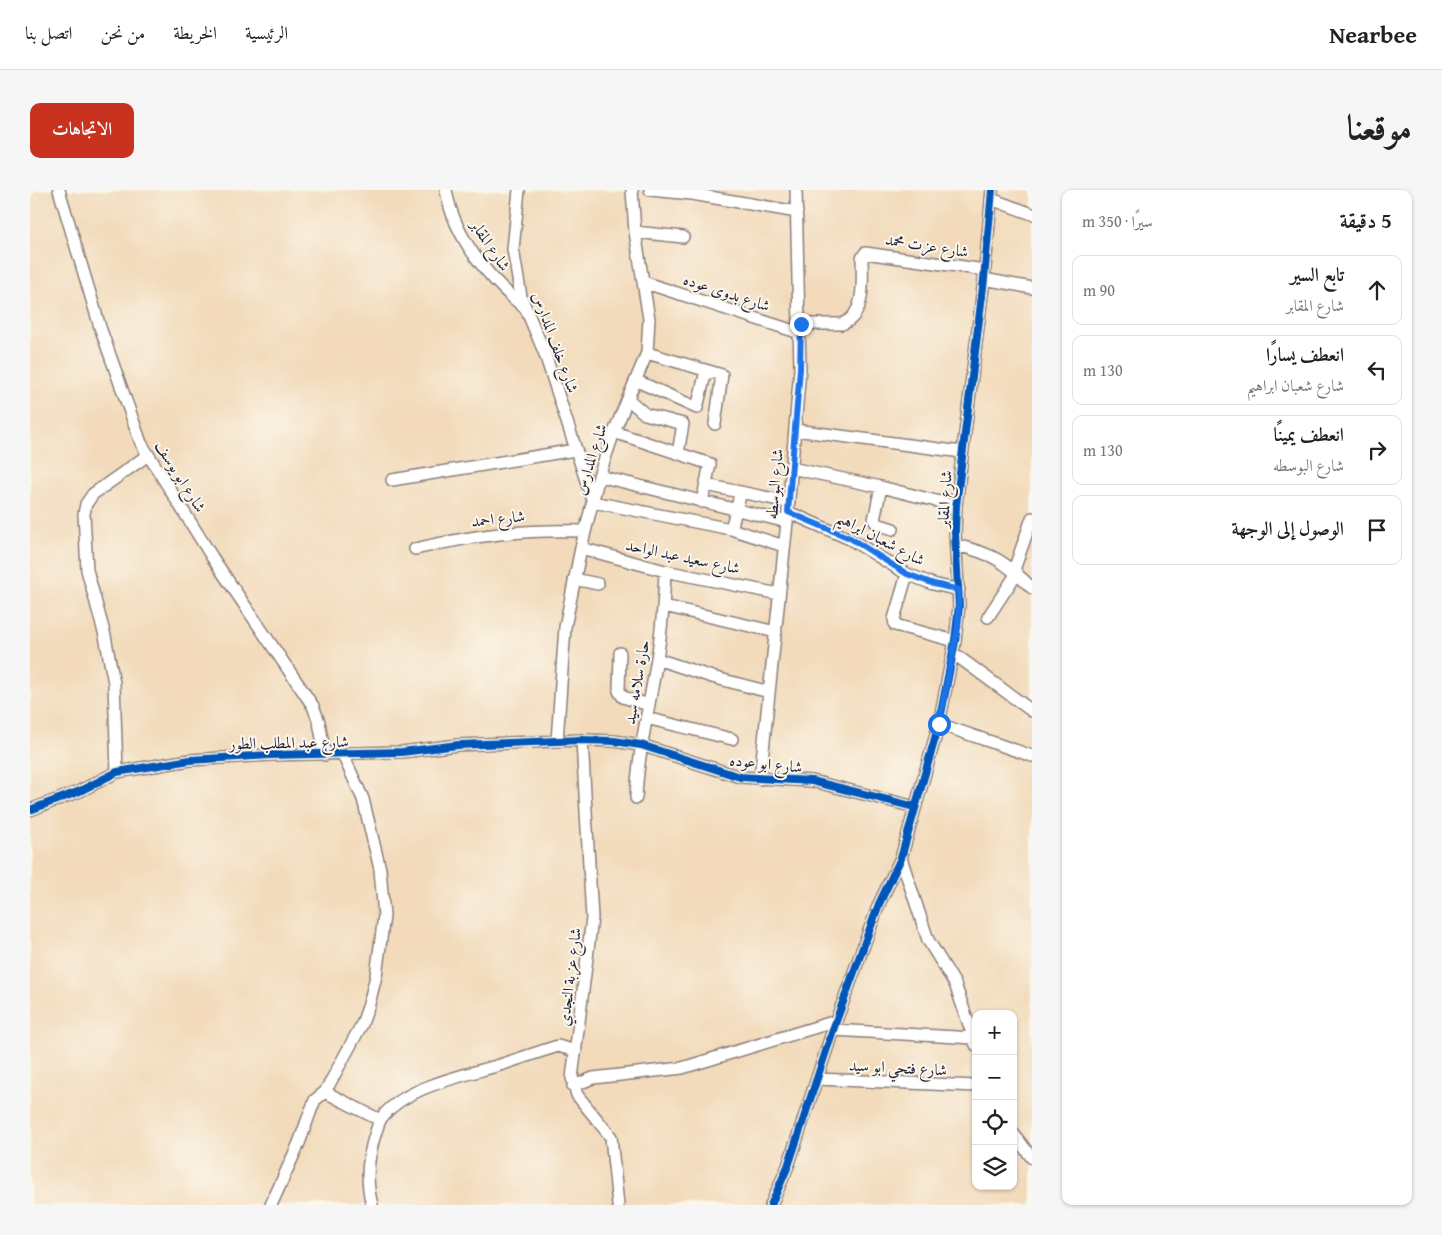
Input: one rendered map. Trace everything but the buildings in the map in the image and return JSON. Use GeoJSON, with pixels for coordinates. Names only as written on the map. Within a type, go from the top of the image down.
{"type":"FeatureCollection","features":[{"type":"Feature","properties":{"kind":"street","name":"شارع ابو يوسف"},"geometry":{"type":"LineString","coordinates":[[59,190],[118,381],[135,427],[148,455],[212,557],[313,706],[319,722],[325,755]]}},
{"type":"Feature","properties":{"kind":"street","name":"شارع المقابر"},"geometry":{"type":"LineString","coordinates":[[446,190],[456,221],[476,258],[490,277],[525,308]]}},
{"type":"Feature","properties":{"kind":"street","name":"شارع خلف المدارس"},"geometry":{"type":"LineString","coordinates":[[519,190],[513,249],[516,273],[525,308],[545,354],[593,502]]}},
{"type":"Feature","properties":{"kind":"street","name":"شارع المدارس"},"geometry":{"type":"LineString","coordinates":[[557,741],[562,652],[581,548],[599,476],[614,432],[637,382],[647,353],[649,319],[635,232],[632,190]]}},
{"type":"Feature","properties":{"kind":"street"},"geometry":{"type":"LineString","coordinates":[[650,190],[692,194],[797,212]]}},
{"type":"Feature","properties":{"kind":"street","name":"شارع البوسطه"},"geometry":{"type":"LineString","coordinates":[[760,779],[788,512],[800,369],[801,329],[796,190]]}},
{"type":"Feature","properties":{"kind":"street"},"geometry":{"type":"LineString","coordinates":[[992,194],[1032,214]]}},
{"type":"Feature","properties":{"kind":"street","name":"شارع المقابر"},"geometry":{"type":"LineString","coordinates":[[771,1205],[788,1166],[835,1025],[879,904],[901,858],[939,724],[955,641],[959,590],[956,506],[985,275],[992,194]]}},
{"type":"Feature","properties":{"kind":"street"},"geometry":{"type":"LineString","coordinates":[[635,232],[683,237]]}},
{"type":"Feature","properties":{"kind":"street","name":"شارع عزت محمد"},"geometry":{"type":"LineString","coordinates":[[801,329],[847,322],[860,303],[862,258],[865,253],[985,275]]}},
{"type":"Feature","properties":{"kind":"street"},"geometry":{"type":"LineString","coordinates":[[985,275],[1032,288]]}},
{"type":"Feature","properties":{"kind":"street","name":"شارع بدوى عوده"},"geometry":{"type":"LineString","coordinates":[[643,282],[801,329]]}},
{"type":"Feature","properties":{"kind":"street"},"geometry":{"type":"LineString","coordinates":[[647,353],[706,372],[722,375],[715,424]]}},
{"type":"Feature","properties":{"kind":"street"},"geometry":{"type":"LineString","coordinates":[[637,382],[697,408],[706,372]]}},
{"type":"Feature","properties":{"kind":"street"},"geometry":{"type":"LineString","coordinates":[[629,400],[645,414],[683,424],[678,453]]}},
{"type":"Feature","properties":{"kind":"street"},"geometry":{"type":"LineString","coordinates":[[794,430],[962,452]]}},
{"type":"Feature","properties":{"kind":"street"},"geometry":{"type":"LineString","coordinates":[[614,432],[710,464],[702,502]]}},
{"type":"Feature","properties":{"kind":"street"},"geometry":{"type":"LineString","coordinates":[[392,480],[575,450]]}},
{"type":"Feature","properties":{"kind":"street"},"geometry":{"type":"LineString","coordinates":[[117,772],[114,683],[105,636],[87,570],[84,514],[86,504],[93,494],[148,455]]}},
{"type":"Feature","properties":{"kind":"street"},"geometry":{"type":"LineString","coordinates":[[791,468],[881,487],[956,506]]}},
{"type":"Feature","properties":{"kind":"street"},"geometry":{"type":"LineString","coordinates":[[599,476],[736,509],[788,512]]}},
{"type":"Feature","properties":{"kind":"street"},"geometry":{"type":"LineString","coordinates":[[706,485],[741,492],[788,512]]}},
{"type":"Feature","properties":{"kind":"street"},"geometry":{"type":"LineString","coordinates":[[881,487],[874,520],[877,524],[893,529]]}},
{"type":"Feature","properties":{"kind":"street"},"geometry":{"type":"LineString","coordinates":[[731,529],[741,492]]}},
{"type":"Feature","properties":{"kind":"street"},"geometry":{"type":"LineString","coordinates":[[593,502],[731,529],[784,546]]}},
{"type":"Feature","properties":{"kind":"street","name":"شارع شعبان ابراهيم"},"geometry":{"type":"LineString","coordinates":[[788,512],[850,538],[907,574],[934,584],[959,590]]}},
{"type":"Feature","properties":{"kind":"street"},"geometry":{"type":"LineString","coordinates":[[988,617],[1015,572],[1032,518]]}},
{"type":"Feature","properties":{"kind":"street","name":"شارع احمد"},"geometry":{"type":"LineString","coordinates":[[415,549],[457,539],[500,532],[542,530],[586,531]]}},
{"type":"Feature","properties":{"kind":"street"},"geometry":{"type":"LineString","coordinates":[[956,545],[992,555],[1015,572],[1032,588]]}},
{"type":"Feature","properties":{"kind":"street","name":"شارع سعيد عبد الواحد"},"geometry":{"type":"LineString","coordinates":[[581,548],[665,571],[779,594]]}},
{"type":"Feature","properties":{"kind":"street","name":"حارة سلامه سيد"},"geometry":{"type":"LineString","coordinates":[[636,798],[641,745],[657,659],[664,606],[665,571]]}},
{"type":"Feature","properties":{"kind":"street"},"geometry":{"type":"LineString","coordinates":[[907,574],[894,619],[895,625],[955,641]]}},
{"type":"Feature","properties":{"kind":"street"},"geometry":{"type":"LineString","coordinates":[[574,579],[598,584]]}},
{"type":"Feature","properties":{"kind":"street"},"geometry":{"type":"LineString","coordinates":[[664,606],[776,632]]}},
{"type":"Feature","properties":{"kind":"street"},"geometry":{"type":"LineString","coordinates":[[620,653],[619,691],[623,697],[649,705]]}},
{"type":"Feature","properties":{"kind":"street"},"geometry":{"type":"LineString","coordinates":[[953,653],[1032,711]]}},
{"type":"Feature","properties":{"kind":"street"},"geometry":{"type":"LineString","coordinates":[[657,659],[712,677],[769,692]]}},
{"type":"Feature","properties":{"kind":"street"},"geometry":{"type":"LineString","coordinates":[[646,718],[732,739]]}},
{"type":"Feature","properties":{"kind":"street"},"geometry":{"type":"LineString","coordinates":[[939,724],[1032,756]]}},
{"type":"Feature","properties":{"kind":"street","name":"شارع ابو عوده"},"geometry":{"type":"LineString","coordinates":[[557,741],[582,740],[641,745],[732,775],[760,779],[812,781],[915,807]]}},
{"type":"Feature","properties":{"kind":"street","name":"شارع عزبة النجدي"},"geometry":{"type":"LineString","coordinates":[[573,1086],[592,918],[582,740]]}},
{"type":"Feature","properties":{"kind":"street","name":"شارع عبد المطلب الطور"},"geometry":{"type":"LineString","coordinates":[[30,810],[80,791],[117,772],[190,760],[270,755],[343,755],[402,752],[458,745],[557,741]]}},
{"type":"Feature","properties":{"kind":"street"},"geometry":{"type":"LineString","coordinates":[[271,1205],[299,1143],[315,1100],[325,1092],[359,1030],[369,1004],[376,976],[384,916],[380,869],[363,799],[343,755]]}},
{"type":"Feature","properties":{"kind":"street"},"geometry":{"type":"LineString","coordinates":[[901,858],[928,940],[955,984],[972,1032]]}},
{"type":"Feature","properties":{"kind":"street"},"geometry":{"type":"LineString","coordinates":[[618,1205],[610,1137],[582,1104],[573,1086],[593,1078],[682,1068],[835,1025],[972,1041]]}},
{"type":"Feature","properties":{"kind":"street"},"geometry":{"type":"LineString","coordinates":[[372,1205],[368,1187],[367,1168],[372,1142],[380,1120],[387,1110],[400,1100],[444,1082],[558,1046],[576,1051]]}},
{"type":"Feature","properties":{"kind":"street","name":"شارع فتحي ابو سيد"},"geometry":{"type":"LineString","coordinates":[[818,1079],[972,1086]]}},
{"type":"Feature","properties":{"kind":"street"},"geometry":{"type":"LineString","coordinates":[[325,1092],[380,1120]]}},
{"type":"Feature","properties":{"kind":"street"},"geometry":{"type":"LineString","coordinates":[[1017,1138],[1032,1158]]}},
{"type":"Feature","properties":{"kind":"cycle path"},"geometry":{"type":"LineString","coordinates":[[771,1205],[788,1166],[836,1021],[879,904],[901,858],[939,724],[955,641],[959,606],[955,533],[956,506],[984,279],[992,190]]}},
{"type":"Feature","properties":{"kind":"cycle path"},"geometry":{"type":"LineString","coordinates":[[30,810],[80,791],[117,772],[190,760],[270,755],[402,752],[458,745],[582,740],[614,741],[641,745],[740,777],[812,781],[915,807]]}},
{"type":"Feature","properties":{"kind":"route"},"geometry":{"type":"LineString","coordinates":[[801,324],[800,369],[788,512],[850,538],[907,574],[934,584],[959,590],[958,626],[939,724]]}}]}
